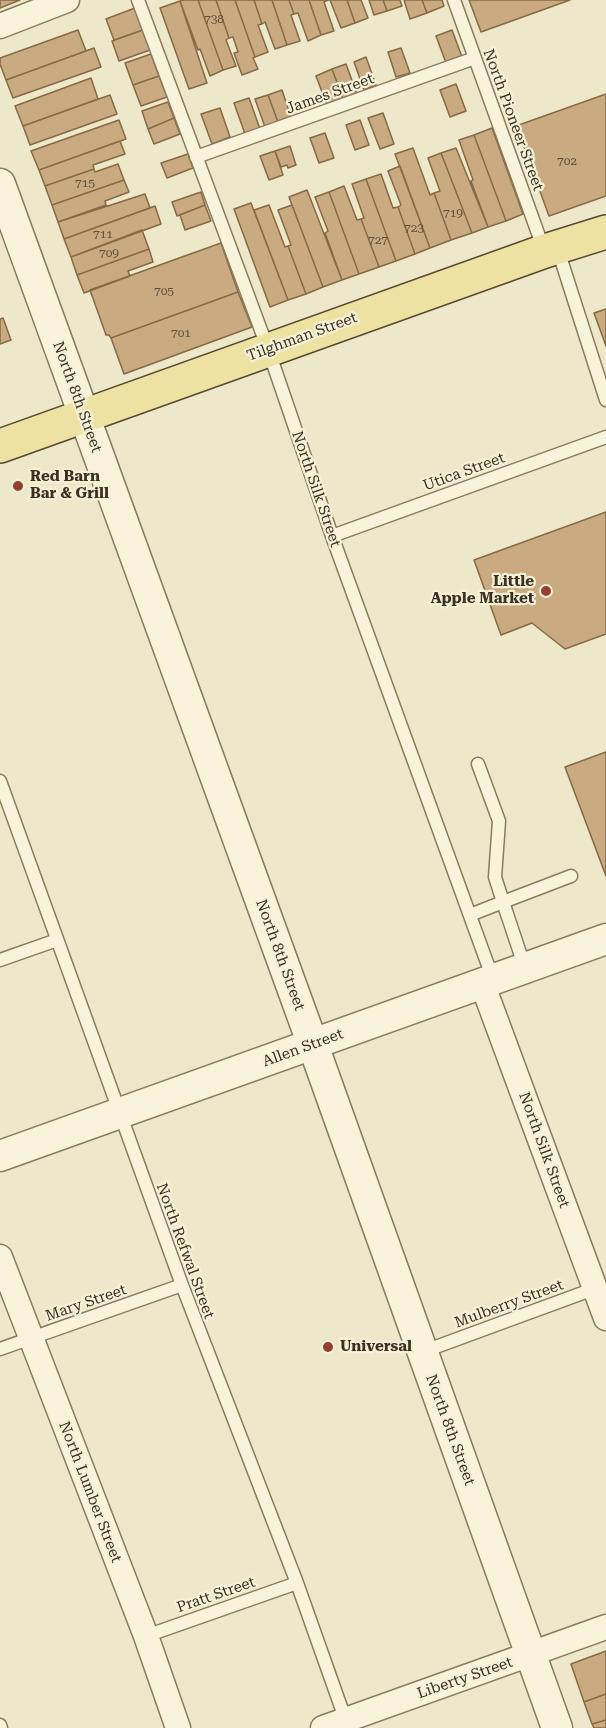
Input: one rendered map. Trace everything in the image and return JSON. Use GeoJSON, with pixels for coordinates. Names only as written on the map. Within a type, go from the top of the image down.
{"type":"FeatureCollection","features":[{"type":"Feature","properties":{"kind":"main road","name":"Tilghman Street"},"geometry":{"type":"LineString","coordinates":[[0,446],[551,249],[606,232]]}},
{"type":"Feature","properties":{"kind":"street"},"geometry":{"type":"LineString","coordinates":[[0,26],[67,0]]}},
{"type":"Feature","properties":{"kind":"street","name":"North 8th Street"},"geometry":{"type":"LineString","coordinates":[[0,184],[313,1046],[557,1728]]}},
{"type":"Feature","properties":{"kind":"street","name":"Allen Street"},"geometry":{"type":"LineString","coordinates":[[0,1156],[313,1046],[606,939]]}},
{"type":"Feature","properties":{"kind":"street","name":"North Silk Street"},"geometry":{"type":"LineString","coordinates":[[488,981],[601,1286],[606,1318]]}},
{"type":"Feature","properties":{"kind":"street","name":"North Lumber Street"},"geometry":{"type":"LineString","coordinates":[[0,1257],[146,1636],[178,1728]]}},
{"type":"Feature","properties":{"kind":"street","name":"Liberty Street"},"geometry":{"type":"LineString","coordinates":[[323,1728],[347,1724],[606,1627]]}},
{"type":"Feature","properties":{"kind":"lane","name":"North Silk Street"},"geometry":{"type":"LineString","coordinates":[[138,0],[267,350],[470,915],[488,981]]}},
{"type":"Feature","properties":{"kind":"lane","name":"North Pioneer Street"},"geometry":{"type":"LineString","coordinates":[[454,0],[551,249],[606,400]]}},
{"type":"Feature","properties":{"kind":"lane","name":"James Street"},"geometry":{"type":"LineString","coordinates":[[196,157],[475,58]]}},
{"type":"Feature","properties":{"kind":"lane","name":"Utica Street"},"geometry":{"type":"LineString","coordinates":[[333,536],[606,437]]}},
{"type":"Feature","properties":{"kind":"lane"},"geometry":{"type":"LineString","coordinates":[[478,764],[499,821],[495,877],[525,968]]}},
{"type":"Feature","properties":{"kind":"lane","name":"North Refwal Street"},"geometry":{"type":"LineString","coordinates":[[0,782],[182,1285],[297,1583],[347,1724]]}},
{"type":"Feature","properties":{"kind":"lane"},"geometry":{"type":"LineString","coordinates":[[470,915],[571,876]]}},
{"type":"Feature","properties":{"kind":"lane"},"geometry":{"type":"LineString","coordinates":[[0,960],[57,940]]}},
{"type":"Feature","properties":{"kind":"lane","name":"Mary Street"},"geometry":{"type":"LineString","coordinates":[[0,1349],[182,1285]]}},
{"type":"Feature","properties":{"kind":"lane","name":"Mulberry Street"},"geometry":{"type":"LineString","coordinates":[[422,1352],[601,1286]]}},
{"type":"Feature","properties":{"kind":"lane","name":"Pratt Street"},"geometry":{"type":"LineString","coordinates":[[146,1636],[297,1583]]}},
{"type":"Feature","properties":{"kind":"building"},"geometry":{"type":"Polygon","coordinates":[[[0,0],[20,0],[0,8],[0,0]]]}},
{"type":"Feature","properties":{"kind":"building"},"geometry":{"type":"Polygon","coordinates":[[[198,0],[223,70],[210,76],[180,1],[198,0]]]}},
{"type":"Feature","properties":{"kind":"building"},"geometry":{"type":"Polygon","coordinates":[[[198,0],[216,0],[229,38],[226,40],[236,66],[223,70],[198,0]]]}},
{"type":"Feature","properties":{"kind":"building"},"geometry":{"type":"Polygon","coordinates":[[[216,0],[235,0],[258,69],[242,75],[234,53],[238,52],[233,37],[229,38],[216,0]]]}},
{"type":"Feature","properties":{"kind":"building"},"geometry":{"type":"Polygon","coordinates":[[[235,0],[254,0],[262,24],[258,25],[268,52],[255,57],[235,0]]]}},
{"type":"Feature","properties":{"kind":"building"},"geometry":{"type":"Polygon","coordinates":[[[254,0],[272,0],[287,45],[275,49],[265,22],[262,24],[254,0]]]}},
{"type":"Feature","properties":{"kind":"building"},"geometry":{"type":"Polygon","coordinates":[[[272,0],[289,0],[294,14],[291,15],[300,41],[287,45],[272,0]]]}},
{"type":"Feature","properties":{"kind":"building"},"geometry":{"type":"Polygon","coordinates":[[[289,0],[309,0],[321,35],[308,41],[298,13],[294,14],[289,0]]]}},
{"type":"Feature","properties":{"kind":"building"},"geometry":{"type":"Polygon","coordinates":[[[309,0],[328,0],[324,2],[334,31],[321,35],[309,0]]]}},
{"type":"Feature","properties":{"kind":"building"},"geometry":{"type":"Polygon","coordinates":[[[330,0],[347,0],[355,23],[341,28],[330,0]]]}},
{"type":"Feature","properties":{"kind":"building"},"geometry":{"type":"Polygon","coordinates":[[[347,0],[361,0],[368,18],[355,23],[347,0]]]}},
{"type":"Feature","properties":{"kind":"building"},"geometry":{"type":"Polygon","coordinates":[[[369,0],[383,0],[387,11],[374,15],[369,0]]]}},
{"type":"Feature","properties":{"kind":"building"},"geometry":{"type":"Polygon","coordinates":[[[383,0],[400,0],[402,6],[387,11],[383,0]]]}},
{"type":"Feature","properties":{"kind":"building"},"geometry":{"type":"Polygon","coordinates":[[[404,0],[422,0],[427,13],[410,19],[404,0]]]}},
{"type":"Feature","properties":{"kind":"building"},"geometry":{"type":"Polygon","coordinates":[[[422,0],[442,0],[444,6],[427,13],[422,0]]]}},
{"type":"Feature","properties":{"kind":"building"},"geometry":{"type":"Polygon","coordinates":[[[469,0],[570,0],[481,32],[469,0]]]}},
{"type":"Feature","properties":{"kind":"building"},"geometry":{"type":"Polygon","coordinates":[[[180,1],[207,83],[189,89],[160,8],[180,1]]]}},
{"type":"Feature","properties":{"kind":"building"},"geometry":{"type":"Polygon","coordinates":[[[135,8],[143,30],[114,40],[106,19],[135,8]]]}},
{"type":"Feature","properties":{"kind":"building"},"geometry":{"type":"Polygon","coordinates":[[[78,30],[86,51],[6,80],[0,58],[78,30]]]}},
{"type":"Feature","properties":{"kind":"building"},"geometry":{"type":"Polygon","coordinates":[[[143,30],[150,50],[119,61],[112,41],[143,30]]]}},
{"type":"Feature","properties":{"kind":"building"},"geometry":{"type":"Polygon","coordinates":[[[452,30],[462,57],[446,63],[436,36],[452,30]]]}},
{"type":"Feature","properties":{"kind":"building"},"geometry":{"type":"Polygon","coordinates":[[[94,48],[101,67],[13,98],[6,80],[94,48]]]}},
{"type":"Feature","properties":{"kind":"building"},"geometry":{"type":"Polygon","coordinates":[[[401,48],[410,73],[396,77],[388,52],[401,48]]]}},
{"type":"Feature","properties":{"kind":"building"},"geometry":{"type":"Polygon","coordinates":[[[151,54],[159,76],[133,85],[125,63],[151,54]]]}},
{"type":"Feature","properties":{"kind":"building"},"geometry":{"type":"Polygon","coordinates":[[[366,57],[376,85],[364,90],[354,62],[366,57]]]}},
{"type":"Feature","properties":{"kind":"building"},"geometry":{"type":"Polygon","coordinates":[[[346,64],[357,94],[343,99],[332,69],[346,64]]]}},
{"type":"Feature","properties":{"kind":"building"},"geometry":{"type":"Polygon","coordinates":[[[332,69],[343,99],[327,105],[316,76],[332,69]]]}},
{"type":"Feature","properties":{"kind":"building"},"geometry":{"type":"Polygon","coordinates":[[[159,76],[167,97],[141,106],[133,85],[159,76]]]}},
{"type":"Feature","properties":{"kind":"building"},"geometry":{"type":"Polygon","coordinates":[[[91,78],[98,99],[23,126],[15,106],[91,78]]]}},
{"type":"Feature","properties":{"kind":"building"},"geometry":{"type":"Polygon","coordinates":[[[456,84],[466,111],[450,117],[440,90],[456,84]]]}},
{"type":"Feature","properties":{"kind":"building"},"geometry":{"type":"Polygon","coordinates":[[[282,90],[291,117],[278,122],[268,95],[282,90]]]}},
{"type":"Feature","properties":{"kind":"building"},"geometry":{"type":"Polygon","coordinates":[[[606,94],[606,196],[549,216],[516,126],[606,94]]]}},
{"type":"Feature","properties":{"kind":"building"},"geometry":{"type":"Polygon","coordinates":[[[110,95],[117,114],[30,145],[23,126],[110,95]]]}},
{"type":"Feature","properties":{"kind":"building"},"geometry":{"type":"Polygon","coordinates":[[[268,95],[278,122],[265,127],[255,99],[268,95]]]}},
{"type":"Feature","properties":{"kind":"building"},"geometry":{"type":"Polygon","coordinates":[[[249,98],[260,129],[245,134],[234,103],[249,98]]]}},
{"type":"Feature","properties":{"kind":"building"},"geometry":{"type":"Polygon","coordinates":[[[168,102],[174,118],[148,129],[142,111],[168,102]]]}},
{"type":"Feature","properties":{"kind":"building"},"geometry":{"type":"Polygon","coordinates":[[[220,108],[230,137],[212,144],[201,114],[220,108]]]}},
{"type":"Feature","properties":{"kind":"building"},"geometry":{"type":"Polygon","coordinates":[[[383,113],[394,144],[380,149],[368,118],[383,113]]]}},
{"type":"Feature","properties":{"kind":"building"},"geometry":{"type":"Polygon","coordinates":[[[174,118],[180,134],[154,144],[148,129],[174,118]]]}},
{"type":"Feature","properties":{"kind":"building"},"geometry":{"type":"Polygon","coordinates":[[[119,120],[126,139],[39,170],[31,151],[119,120]]]}},
{"type":"Feature","properties":{"kind":"building"},"geometry":{"type":"Polygon","coordinates":[[[360,120],[369,145],[355,150],[346,125],[360,120]]]}},
{"type":"Feature","properties":{"kind":"building"},"geometry":{"type":"Polygon","coordinates":[[[492,128],[523,214],[506,221],[474,135],[492,128]]]}},
{"type":"Feature","properties":{"kind":"building"},"geometry":{"type":"Polygon","coordinates":[[[325,133],[334,158],[319,163],[310,138],[325,133]]]}},
{"type":"Feature","properties":{"kind":"building"},"geometry":{"type":"Polygon","coordinates":[[[474,135],[506,221],[488,227],[459,140],[474,135]]]}},
{"type":"Feature","properties":{"kind":"building"},"geometry":{"type":"Polygon","coordinates":[[[120,141],[125,154],[93,165],[94,169],[45,186],[39,170],[120,141]]]}},
{"type":"Feature","properties":{"kind":"building"},"geometry":{"type":"Polygon","coordinates":[[[290,146],[296,165],[288,168],[287,165],[281,167],[275,151],[290,146]]]}},
{"type":"Feature","properties":{"kind":"building"},"geometry":{"type":"Polygon","coordinates":[[[413,148],[430,195],[434,193],[451,240],[430,248],[395,154],[413,148]]]}},
{"type":"Feature","properties":{"kind":"building"},"geometry":{"type":"Polygon","coordinates":[[[456,148],[488,227],[472,233],[441,153],[456,148]]]}},
{"type":"Feature","properties":{"kind":"building"},"geometry":{"type":"Polygon","coordinates":[[[275,151],[283,175],[269,180],[260,156],[275,151]]]}},
{"type":"Feature","properties":{"kind":"building"},"geometry":{"type":"Polygon","coordinates":[[[441,153],[472,233],[451,240],[434,193],[440,191],[428,158],[441,153]]]}},
{"type":"Feature","properties":{"kind":"building"},"geometry":{"type":"Polygon","coordinates":[[[188,154],[193,168],[167,178],[161,163],[188,154]]]}},
{"type":"Feature","properties":{"kind":"building"},"geometry":{"type":"Polygon","coordinates":[[[118,164],[124,180],[52,205],[45,186],[94,169],[95,172],[118,164]]]}},
{"type":"Feature","properties":{"kind":"building"},"geometry":{"type":"Polygon","coordinates":[[[400,166],[430,248],[415,254],[398,207],[401,205],[388,171],[400,166]]]}},
{"type":"Feature","properties":{"kind":"building"},"geometry":{"type":"Polygon","coordinates":[[[381,174],[393,208],[398,207],[415,254],[396,261],[366,179],[381,174]]]}},
{"type":"Feature","properties":{"kind":"building"},"geometry":{"type":"Polygon","coordinates":[[[366,179],[396,261],[379,267],[361,219],[364,218],[352,184],[366,179]]]}},
{"type":"Feature","properties":{"kind":"building"},"geometry":{"type":"Polygon","coordinates":[[[124,180],[129,192],[105,201],[106,205],[58,222],[52,205],[124,180]]]}},
{"type":"Feature","properties":{"kind":"building"},"geometry":{"type":"Polygon","coordinates":[[[344,186],[357,220],[361,219],[379,267],[359,274],[329,192],[344,186]]]}},
{"type":"Feature","properties":{"kind":"building"},"geometry":{"type":"Polygon","coordinates":[[[307,190],[342,280],[323,287],[289,197],[307,190]]]}},
{"type":"Feature","properties":{"kind":"building"},"geometry":{"type":"Polygon","coordinates":[[[201,192],[205,205],[177,216],[172,202],[201,192]]]}},
{"type":"Feature","properties":{"kind":"building"},"geometry":{"type":"Polygon","coordinates":[[[329,192],[359,274],[342,280],[325,233],[328,231],[315,197],[329,192]]]}},
{"type":"Feature","properties":{"kind":"building"},"geometry":{"type":"Polygon","coordinates":[[[145,194],[150,208],[64,239],[58,222],[145,194]]]}},
{"type":"Feature","properties":{"kind":"building"},"geometry":{"type":"Polygon","coordinates":[[[251,203],[288,300],[270,307],[234,209],[251,203]]]}},
{"type":"Feature","properties":{"kind":"building"},"geometry":{"type":"Polygon","coordinates":[[[205,205],[211,221],[185,230],[180,215],[205,205]]]}},
{"type":"Feature","properties":{"kind":"building"},"geometry":{"type":"Polygon","coordinates":[[[269,205],[285,247],[288,246],[306,294],[288,300],[254,210],[269,205]]]}},
{"type":"Feature","properties":{"kind":"building"},"geometry":{"type":"Polygon","coordinates":[[[292,205],[323,287],[306,294],[288,246],[291,245],[278,210],[292,205]]]}},
{"type":"Feature","properties":{"kind":"building"},"geometry":{"type":"Polygon","coordinates":[[[155,206],[161,224],[71,257],[64,239],[155,206]]]}},
{"type":"Feature","properties":{"kind":"building"},"geometry":{"type":"Polygon","coordinates":[[[142,230],[149,249],[77,275],[71,257],[142,230]]]}},
{"type":"Feature","properties":{"kind":"building"},"geometry":{"type":"Polygon","coordinates":[[[221,243],[238,292],[111,338],[106,335],[90,290],[221,243]]]}},
{"type":"Feature","properties":{"kind":"building"},"geometry":{"type":"Polygon","coordinates":[[[149,249],[153,262],[128,271],[130,276],[84,293],[77,275],[149,249]]]}},
{"type":"Feature","properties":{"kind":"building"},"geometry":{"type":"Polygon","coordinates":[[[238,292],[252,327],[124,374],[111,338],[238,292]]]}},
{"type":"Feature","properties":{"kind":"building"},"geometry":{"type":"Polygon","coordinates":[[[606,309],[606,346],[594,313],[606,309]]]}},
{"type":"Feature","properties":{"kind":"building"},"geometry":{"type":"Polygon","coordinates":[[[3,318],[11,340],[0,344],[0,319],[3,318]]]}},
{"type":"Feature","properties":{"kind":"building","name":"Little Apple Market"},"geometry":{"type":"Polygon","coordinates":[[[606,512],[606,634],[565,649],[532,623],[501,635],[474,560],[606,512]]]}},
{"type":"Feature","properties":{"kind":"building"},"geometry":{"type":"Polygon","coordinates":[[[606,752],[606,876],[565,767],[606,752]]]}},
{"type":"Feature","properties":{"kind":"building"},"geometry":{"type":"Polygon","coordinates":[[[606,1651],[606,1694],[584,1702],[571,1664],[606,1651]]]}},
{"type":"Feature","properties":{"kind":"building"},"geometry":{"type":"Polygon","coordinates":[[[606,1694],[606,1720],[592,1724],[584,1702],[606,1694]]]}},
{"type":"Feature","properties":{"kind":"building"},"geometry":{"type":"Polygon","coordinates":[[[606,1720],[606,1728],[594,1728],[592,1724],[606,1720]]]}},
{"type":"Feature","properties":{"kind":"place","name":"Red Barn Bar & Grill"},"geometry":{"type":"Point","coordinates":[18,486]}},
{"type":"Feature","properties":{"kind":"place","name":"Little Apple Market"},"geometry":{"type":"Point","coordinates":[546,591]}},
{"type":"Feature","properties":{"kind":"place","name":"Universal"},"geometry":{"type":"Point","coordinates":[328,1347]}}]}
